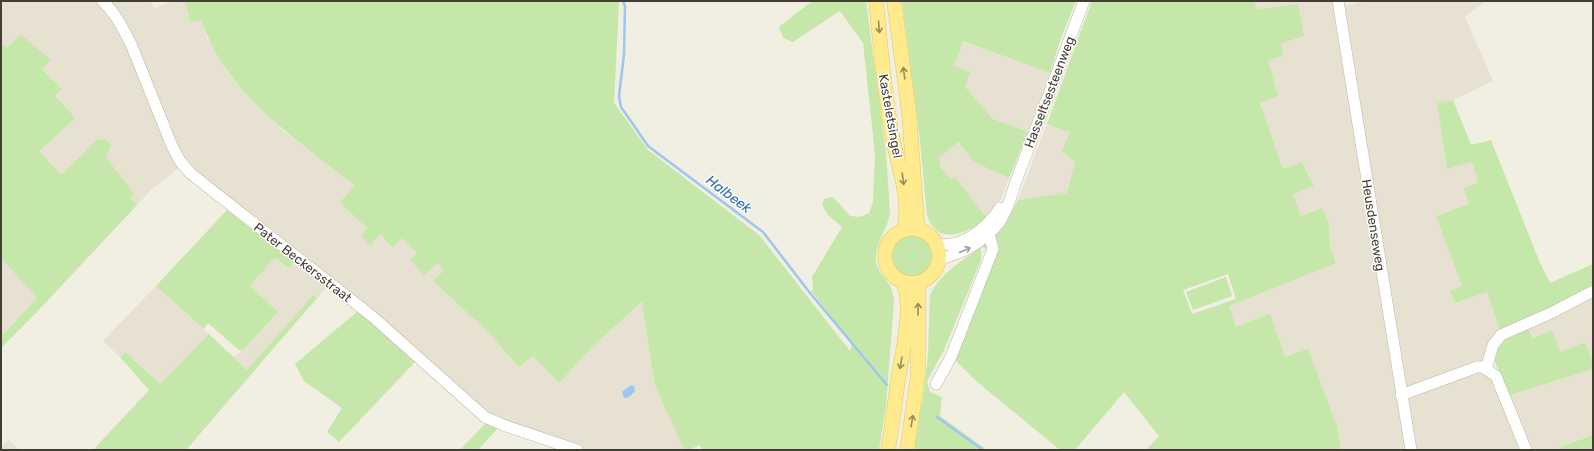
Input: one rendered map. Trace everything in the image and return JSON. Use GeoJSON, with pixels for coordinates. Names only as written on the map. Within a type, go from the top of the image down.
{"type":"FeatureCollection","features":[{"type":"Feature","properties":{"kind":"main road","name":"Kasteletsingel"},"geometry":{"type":"LineString","coordinates":[[876,1],[888,114],[892,139],[903,176],[906,214],[904,230]]}},
{"type":"Feature","properties":{"kind":"main road","name":"Kasteletsingel"},"geometry":{"type":"LineString","coordinates":[[894,1],[909,112],[917,222],[919,230]]}},
{"type":"Feature","properties":{"kind":"main road"},"geometry":{"type":"LineString","coordinates":[[922,282],[904,282],[896,278],[890,272],[886,256],[887,247],[891,240],[904,230],[919,230],[926,233],[936,244],[939,253],[939,262]]}},
{"type":"Feature","properties":{"kind":"main road","name":"Hasseltsesteenweg"},"geometry":{"type":"LineString","coordinates":[[922,282],[930,277],[936,270],[939,262]]}},
{"type":"Feature","properties":{"kind":"main road"},"geometry":{"type":"LineString","coordinates":[[904,282],[908,298],[911,335],[918,374],[907,450]]}},
{"type":"Feature","properties":{"kind":"main road"},"geometry":{"type":"LineString","coordinates":[[888,450],[911,335],[918,290],[922,282]]}},
{"type":"Feature","properties":{"kind":"street","name":"Pater Beckersstraat"},"geometry":{"type":"LineString","coordinates":[[104,1],[111,9],[126,33],[172,146],[180,162],[190,173],[373,318],[485,417],[503,425],[577,450]]}},
{"type":"Feature","properties":{"kind":"street","name":"Hasseltsesteenweg"},"geometry":{"type":"LineString","coordinates":[[939,262],[948,255],[966,250],[984,239],[997,226],[1009,207],[1015,184],[1084,1]]}},
{"type":"Feature","properties":{"kind":"street","name":"Heusdenseweg"},"geometry":{"type":"LineString","coordinates":[[1338,1],[1411,450]]}},
{"type":"Feature","properties":{"kind":"street","name":"Hasseltsesteenweg"},"geometry":{"type":"LineString","coordinates":[[936,244],[944,246],[954,243],[968,238],[983,229],[993,219],[1015,184]]}},
{"type":"Feature","properties":{"kind":"street"},"geometry":{"type":"LineString","coordinates":[[936,384],[951,357],[993,249],[989,234]]}},
{"type":"Feature","properties":{"kind":"street"},"geometry":{"type":"LineString","coordinates":[[1486,369],[1493,345],[1501,335],[1551,313],[1593,290]]}},
{"type":"Feature","properties":{"kind":"street"},"geometry":{"type":"LineString","coordinates":[[1401,395],[1477,367],[1486,369],[1496,376],[1526,450]]}},
{"type":"Feature","properties":{"kind":"shaded area"},"geometry":{"type":"Polygon","coordinates":[[[1,1],[98,1],[106,9],[122,36],[179,168],[151,190],[137,205],[130,197],[134,194],[106,157],[86,150],[61,175],[39,151],[55,96],[62,89],[42,68],[50,60],[7,48],[1,43],[1,1]]]}},
{"type":"Feature","properties":{"kind":"shaded area"},"geometry":{"type":"Polygon","coordinates":[[[110,1],[150,1],[155,8],[170,2],[169,1],[185,1],[190,22],[201,19],[206,36],[228,73],[248,96],[285,132],[355,186],[367,228],[361,236],[380,234],[402,237],[438,262],[444,270],[433,281],[486,330],[519,367],[533,356],[559,383],[593,346],[643,302],[655,386],[684,450],[586,450],[564,441],[503,421],[488,413],[186,162],[180,153],[110,1]]]}},
{"type":"Feature","properties":{"kind":"shaded area"},"geometry":{"type":"Polygon","coordinates":[[[1254,1],[1334,1],[1406,450],[1341,450],[1337,425],[1331,411],[1285,357],[1280,343],[1236,327],[1229,306],[1336,263],[1330,247],[1329,223],[1322,208],[1301,216],[1293,194],[1314,185],[1302,162],[1283,169],[1260,102],[1278,96],[1268,60],[1280,43],[1298,4],[1256,9],[1254,1]]]}},
{"type":"Feature","properties":{"kind":"shaded area"},"geometry":{"type":"Polygon","coordinates":[[[1366,1],[1486,1],[1465,17],[1493,81],[1453,100],[1437,103],[1447,169],[1472,162],[1478,184],[1469,204],[1436,216],[1462,286],[1455,303],[1487,292],[1500,330],[1482,361],[1412,386],[1407,386],[1404,383],[1383,244],[1343,6],[1366,1]]]}},
{"type":"Feature","properties":{"kind":"shaded area"},"geometry":{"type":"Polygon","coordinates":[[[963,41],[1050,73],[1028,132],[993,119],[965,87],[954,66],[963,41]]]}},
{"type":"Feature","properties":{"kind":"shaded area"},"geometry":{"type":"Polygon","coordinates":[[[1047,124],[1070,131],[1075,162],[1067,193],[1018,200],[1047,124]]]}},
{"type":"Feature","properties":{"kind":"shaded area"},"geometry":{"type":"Polygon","coordinates":[[[957,142],[974,162],[1009,178],[1001,199],[987,219],[955,177],[951,180],[941,168],[939,158],[957,142]]]}},
{"type":"Feature","properties":{"kind":"shaded area"},"geometry":{"type":"Polygon","coordinates":[[[275,256],[294,261],[328,287],[317,298],[313,295],[247,370],[234,357],[243,350],[278,312],[250,286],[275,256]]]}},
{"type":"Feature","properties":{"kind":"shaded area"},"geometry":{"type":"Polygon","coordinates":[[[1,258],[37,298],[1,337],[1,258]]]}},
{"type":"Feature","properties":{"kind":"shaded area"},"geometry":{"type":"Polygon","coordinates":[[[156,286],[209,334],[160,384],[125,352],[120,357],[103,341],[156,286]]]}},
{"type":"Feature","properties":{"kind":"shaded area"},"geometry":{"type":"Polygon","coordinates":[[[1593,295],[1593,363],[1585,342],[1560,352],[1532,339],[1528,326],[1593,295]]]}},
{"type":"Feature","properties":{"kind":"shaded area"},"geometry":{"type":"Polygon","coordinates":[[[1593,369],[1593,435],[1558,448],[1559,450],[1531,450],[1510,395],[1593,369]]]}},
{"type":"Feature","properties":{"kind":"shaded area"},"geometry":{"type":"Polygon","coordinates":[[[1474,372],[1483,372],[1492,380],[1520,450],[1416,450],[1408,400],[1413,396],[1474,372]]]}},
{"type":"Feature","properties":{"kind":"shaded area"},"geometry":{"type":"Polygon","coordinates":[[[9,440],[20,450],[1,450],[1,447],[9,440]]]}},
{"type":"Feature","properties":{"kind":"green space"},"geometry":{"type":"Polygon","coordinates":[[[185,1],[619,1],[614,103],[648,150],[759,235],[850,351],[852,343],[811,291],[813,289],[812,277],[842,227],[828,215],[822,205],[824,199],[833,197],[850,216],[860,217],[869,213],[873,202],[875,154],[863,43],[840,11],[793,42],[783,38],[779,27],[812,1],[866,1],[886,153],[890,212],[887,225],[877,249],[876,262],[880,272],[891,288],[894,301],[886,406],[879,450],[703,450],[699,445],[690,450],[684,450],[655,386],[642,302],[593,346],[559,383],[533,356],[519,367],[486,330],[433,281],[444,270],[438,263],[424,275],[410,260],[417,253],[402,238],[392,247],[381,234],[370,245],[361,236],[367,228],[340,202],[355,186],[287,132],[245,93],[227,71],[212,46],[201,20],[190,22],[185,1]]]}},
{"type":"Feature","properties":{"kind":"green space"},"geometry":{"type":"Polygon","coordinates":[[[902,1],[1076,1],[1061,38],[1050,73],[963,41],[954,66],[970,72],[965,87],[993,119],[1028,132],[1009,178],[974,162],[958,142],[939,158],[941,168],[951,179],[955,177],[987,219],[971,228],[954,234],[945,234],[938,231],[932,225],[927,215],[920,141],[902,1]]]}},
{"type":"Feature","properties":{"kind":"green space"},"geometry":{"type":"Polygon","coordinates":[[[1092,1],[1254,1],[1257,9],[1298,4],[1304,36],[1281,43],[1283,56],[1268,60],[1278,96],[1260,103],[1283,169],[1302,162],[1314,186],[1293,194],[1301,216],[1322,208],[1329,223],[1330,247],[1336,263],[1229,306],[1236,327],[1270,314],[1285,357],[1308,349],[1337,425],[1341,450],[1146,450],[1159,436],[1124,392],[1075,450],[1060,450],[976,381],[955,360],[990,250],[981,247],[999,231],[1018,200],[1067,193],[1075,162],[1062,151],[1070,132],[1047,124],[1092,1]],[[1228,274],[1183,290],[1192,314],[1236,299],[1228,274]]]}},
{"type":"Feature","properties":{"kind":"green space"},"geometry":{"type":"Polygon","coordinates":[[[21,35],[51,60],[42,69],[62,89],[55,96],[75,118],[39,151],[61,175],[97,140],[104,139],[111,145],[106,157],[134,194],[130,197],[137,205],[35,314],[1,348],[1,337],[37,298],[1,258],[1,43],[7,48],[21,35]]]}},
{"type":"Feature","properties":{"kind":"green space"},"geometry":{"type":"Polygon","coordinates":[[[1453,100],[1471,145],[1491,140],[1540,263],[1550,283],[1593,264],[1593,285],[1542,312],[1500,330],[1487,292],[1455,303],[1450,291],[1462,286],[1436,216],[1469,204],[1464,188],[1478,183],[1472,162],[1447,169],[1437,103],[1453,100]]]}},
{"type":"Feature","properties":{"kind":"green space"},"geometry":{"type":"Polygon","coordinates":[[[227,210],[294,261],[289,268],[275,257],[250,286],[278,312],[243,350],[240,351],[208,323],[204,329],[156,286],[227,210]]]}},
{"type":"Feature","properties":{"kind":"green space"},"geometry":{"type":"Polygon","coordinates":[[[912,236],[926,242],[932,256],[926,270],[912,276],[898,270],[892,256],[898,242],[912,236]]]}},
{"type":"Feature","properties":{"kind":"green space"},"geometry":{"type":"Polygon","coordinates":[[[981,247],[981,260],[944,350],[927,381],[930,392],[942,397],[940,416],[987,450],[914,450],[924,391],[928,354],[930,295],[935,286],[949,271],[981,247]]]}},
{"type":"Feature","properties":{"kind":"green space"},"geometry":{"type":"Polygon","coordinates":[[[1226,277],[1232,296],[1193,310],[1186,292],[1226,277]]]}},
{"type":"Feature","properties":{"kind":"green space"},"geometry":{"type":"Polygon","coordinates":[[[313,295],[317,298],[186,450],[93,450],[149,390],[120,357],[125,352],[160,384],[209,334],[247,370],[313,295]]]}},
{"type":"Feature","properties":{"kind":"green space"},"geometry":{"type":"Polygon","coordinates":[[[358,311],[416,361],[339,442],[327,432],[342,408],[304,381],[295,364],[358,311]]]}},
{"type":"Feature","properties":{"kind":"green space"},"geometry":{"type":"Polygon","coordinates":[[[1528,326],[1532,339],[1552,330],[1560,352],[1585,342],[1593,363],[1593,369],[1510,395],[1496,365],[1494,356],[1501,337],[1528,326]]]}},
{"type":"Feature","properties":{"kind":"green space"},"geometry":{"type":"Polygon","coordinates":[[[486,423],[498,428],[478,450],[460,450],[486,423]]]}},
{"type":"Feature","properties":{"kind":"green space"},"geometry":{"type":"Polygon","coordinates":[[[1593,435],[1593,450],[1559,450],[1558,448],[1593,435]]]}},
{"type":"Feature","properties":{"kind":"water"},"geometry":{"type":"Polygon","coordinates":[[[631,385],[634,386],[635,391],[629,397],[624,398],[622,392],[631,385]]]}},
{"type":"Feature","properties":{"kind":"waterway","name":"Halbeek"},"geometry":{"type":"LineString","coordinates":[[623,1],[625,6],[624,54],[619,96],[621,107],[648,146],[763,232],[810,293],[887,385]]}},
{"type":"Feature","properties":{"kind":"waterway","name":"Halbeek"},"geometry":{"type":"LineString","coordinates":[[937,417],[983,450]]}}]}
